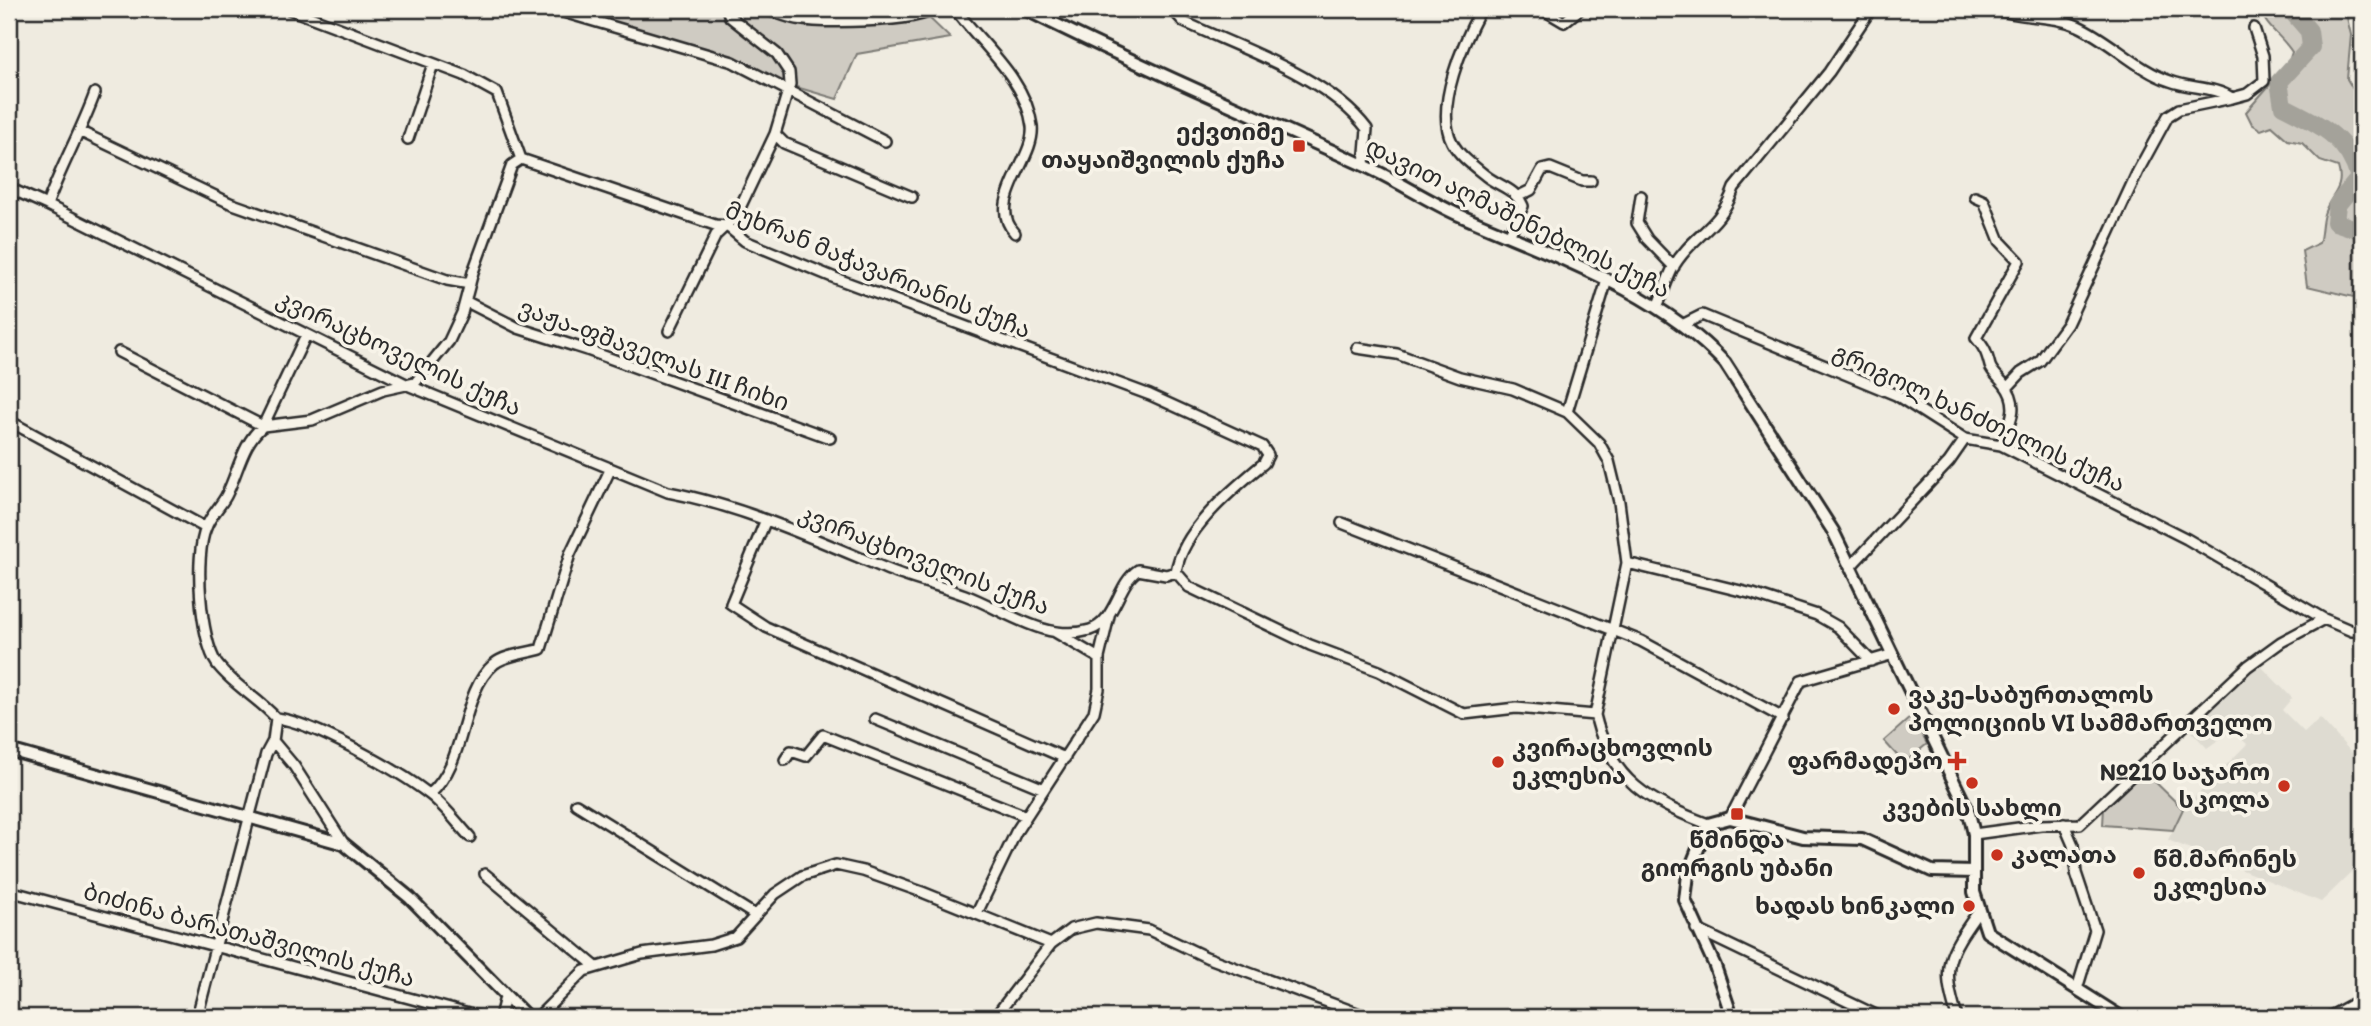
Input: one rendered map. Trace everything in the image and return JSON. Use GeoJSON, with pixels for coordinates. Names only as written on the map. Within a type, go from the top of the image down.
{"type":"FeatureCollection","features":[{"type":"Feature","properties":{"kind":"street"},"geometry":{"type":"LineString","coordinates":[[119,352],[263,426],[312,421],[383,390],[410,386],[449,341],[467,302],[470,284],[512,165],[522,159],[498,93],[433,64],[289,9]]}},
{"type":"Feature","properties":{"kind":"street"},"geometry":{"type":"LineString","coordinates":[[553,9],[733,62],[767,77],[789,92],[886,141]]}},
{"type":"Feature","properties":{"kind":"street"},"geometry":{"type":"LineString","coordinates":[[669,331],[710,247],[736,216],[775,134],[789,92],[789,72],[783,61],[730,17],[727,9]]}},
{"type":"Feature","properties":{"kind":"street"},"geometry":{"type":"LineString","coordinates":[[765,9],[798,19],[837,21],[886,20],[923,15],[933,9]]}},
{"type":"Feature","properties":{"kind":"street"},"geometry":{"type":"LineString","coordinates":[[955,9],[1017,86],[1032,127],[1025,155],[1009,194],[1007,217],[1009,227],[1015,233]]}},
{"type":"Feature","properties":{"kind":"street","name":"დავით აღმაშენებლის ქუჩა"},"geometry":{"type":"LineString","coordinates":[[1025,9],[1135,63],[1364,165],[1457,214],[1607,280],[1684,324],[1725,363],[1815,501],[1852,566],[1890,655],[1969,813],[1973,834],[1974,892],[1978,912]]}},
{"type":"Feature","properties":{"kind":"street"},"geometry":{"type":"LineString","coordinates":[[1172,9],[1184,22],[1287,70],[1337,98],[1367,130],[1364,165]]}},
{"type":"Feature","properties":{"kind":"street"},"geometry":{"type":"LineString","coordinates":[[1481,9],[1456,66],[1446,125],[1452,143],[1466,159],[1490,179],[1519,196],[1523,206],[1509,236]]}},
{"type":"Feature","properties":{"kind":"street"},"geometry":{"type":"LineString","coordinates":[[1542,9],[1564,22],[1580,9]]}},
{"type":"Feature","properties":{"kind":"street"},"geometry":{"type":"LineString","coordinates":[[1657,307],[1674,267],[1717,222],[1728,207],[1734,188],[1829,72],[1871,9]]}},
{"type":"Feature","properties":{"kind":"street"},"geometry":{"type":"LineString","coordinates":[[1995,9],[2019,16],[2042,15],[2074,24],[2103,37],[2169,81],[2222,92],[2232,98]]}},
{"type":"Feature","properties":{"kind":"street"},"geometry":{"type":"LineString","coordinates":[[2007,388],[2021,373],[2040,361],[2067,324],[2138,171],[2168,116],[2179,109],[2247,94],[2264,81],[2263,56],[2254,28]]}},
{"type":"Feature","properties":{"kind":"street"},"geometry":{"type":"LineString","coordinates":[[408,139],[433,64]]}},
{"type":"Feature","properties":{"kind":"street"},"geometry":{"type":"LineString","coordinates":[[47,205],[59,171],[81,132],[96,93]]}},
{"type":"Feature","properties":{"kind":"street"},"geometry":{"type":"LineString","coordinates":[[81,132],[230,203],[447,280],[470,284]]}},
{"type":"Feature","properties":{"kind":"street"},"geometry":{"type":"LineString","coordinates":[[775,134],[784,143],[912,197]]}},
{"type":"Feature","properties":{"kind":"street","name":"მუხრან მაჭავარიანის ქუჩა"},"geometry":{"type":"LineString","coordinates":[[522,159],[586,184],[715,225],[727,226],[745,242],[1150,395],[1262,446],[1268,455],[1264,463],[1217,504],[1186,546],[1176,572]]}},
{"type":"Feature","properties":{"kind":"street"},"geometry":{"type":"LineString","coordinates":[[1519,196],[1531,190],[1542,170],[1550,168],[1582,181],[1591,181]]}},
{"type":"Feature","properties":{"kind":"street","name":"კვირაცხოველის ქუჩა"},"geometry":{"type":"LineString","coordinates":[[9,188],[410,386],[610,470],[849,552],[894,572],[964,594],[1037,627],[1052,631],[1093,630],[1111,612]]}},
{"type":"Feature","properties":{"kind":"street"},"geometry":{"type":"LineString","coordinates":[[1641,196],[1637,223],[1647,239],[1674,267]]}},
{"type":"Feature","properties":{"kind":"street"},"geometry":{"type":"LineString","coordinates":[[1975,197],[1984,201],[2000,241],[2019,261],[1976,338],[1990,358],[1990,368],[2007,388],[2014,414],[2001,445]]}},
{"type":"Feature","properties":{"kind":"street"},"geometry":{"type":"LineString","coordinates":[[1567,412],[1607,280]]}},
{"type":"Feature","properties":{"kind":"street","name":"ვაჟა-ფშაველას III ჩიხი"},"geometry":{"type":"LineString","coordinates":[[467,302],[518,328],[587,350],[830,438]]}},
{"type":"Feature","properties":{"kind":"street","name":"გრიგოლ ხანძთელის ქუჩა"},"geometry":{"type":"LineString","coordinates":[[1684,324],[1702,315],[1896,395],[1965,439],[2001,445],[2187,539],[2324,619],[2352,631],[2362,631]]}},
{"type":"Feature","properties":{"kind":"street"},"geometry":{"type":"LineString","coordinates":[[306,334],[263,426],[243,452],[227,495],[205,528],[198,559],[199,584],[213,657],[233,681],[276,718],[296,720],[430,794],[470,837]]}},
{"type":"Feature","properties":{"kind":"street"},"geometry":{"type":"LineString","coordinates":[[1357,348],[1397,354],[1460,377],[1513,388],[1567,412],[1587,429],[1609,460],[1619,502],[1627,563],[1612,623],[1614,632],[1602,672],[1595,715],[1600,735],[1627,780],[1645,796],[1708,824],[1730,818],[1803,837],[1862,839],[1931,871],[1974,872]]}},
{"type":"Feature","properties":{"kind":"street"},"geometry":{"type":"LineString","coordinates":[[9,421],[205,528]]}},
{"type":"Feature","properties":{"kind":"street"},"geometry":{"type":"LineString","coordinates":[[1852,566],[1949,462],[1965,439]]}},
{"type":"Feature","properties":{"kind":"street"},"geometry":{"type":"LineString","coordinates":[[430,794],[439,787],[452,763],[476,694],[486,674],[496,662],[541,649],[569,554],[610,470]]}},
{"type":"Feature","properties":{"kind":"street"},"geometry":{"type":"LineString","coordinates":[[765,522],[731,604],[766,627],[1065,758]]}},
{"type":"Feature","properties":{"kind":"street"},"geometry":{"type":"LineString","coordinates":[[1342,523],[1640,641],[1783,718]]}},
{"type":"Feature","properties":{"kind":"street"},"geometry":{"type":"LineString","coordinates":[[1627,563],[1753,594],[1817,615],[1838,627],[1871,661]]}},
{"type":"Feature","properties":{"kind":"street"},"geometry":{"type":"LineString","coordinates":[[978,913],[1026,816],[1094,712],[1100,689],[1099,658],[1111,612],[1126,577],[1138,570],[1166,575],[1176,572],[1189,587],[1310,645],[1379,671],[1464,714],[1516,708],[1595,715]]}},
{"type":"Feature","properties":{"kind":"street"},"geometry":{"type":"LineString","coordinates":[[1973,834],[2080,824],[2248,666],[2281,642],[2324,619]]}},
{"type":"Feature","properties":{"kind":"street"},"geometry":{"type":"LineString","coordinates":[[1052,631],[1099,658]]}},
{"type":"Feature","properties":{"kind":"street"},"geometry":{"type":"LineString","coordinates":[[1730,818],[1801,681],[1890,655]]}},
{"type":"Feature","properties":{"kind":"street"},"geometry":{"type":"LineString","coordinates":[[197,1017],[266,754],[273,741],[276,718]]}},
{"type":"Feature","properties":{"kind":"street"},"geometry":{"type":"LineString","coordinates":[[874,719],[1044,789]]}},
{"type":"Feature","properties":{"kind":"street"},"geometry":{"type":"LineString","coordinates":[[786,760],[791,751],[806,756],[823,735],[1026,816]]}},
{"type":"Feature","properties":{"kind":"street"},"geometry":{"type":"LineString","coordinates":[[273,741],[294,766],[344,844],[410,898],[527,1017]]}},
{"type":"Feature","properties":{"kind":"street"},"geometry":{"type":"LineString","coordinates":[[9,750],[344,844]]}},
{"type":"Feature","properties":{"kind":"street"},"geometry":{"type":"LineString","coordinates":[[576,804],[755,915]]}},
{"type":"Feature","properties":{"kind":"street"},"geometry":{"type":"LineString","coordinates":[[1708,824],[1688,874],[1685,900],[1715,966],[1732,1017]]}},
{"type":"Feature","properties":{"kind":"street"},"geometry":{"type":"LineString","coordinates":[[2064,824],[2073,845],[2076,873],[2095,930],[2077,989]]}},
{"type":"Feature","properties":{"kind":"street"},"geometry":{"type":"LineString","coordinates":[[538,1017],[575,978],[595,967],[642,954],[710,945],[736,937],[775,894],[802,876],[836,865],[863,871],[978,913],[1012,931],[1051,944]]}},
{"type":"Feature","properties":{"kind":"street"},"geometry":{"type":"LineString","coordinates":[[485,874],[595,967]]}},
{"type":"Feature","properties":{"kind":"street","name":"ბიძინა ბარათაშვილის ქუჩა"},"geometry":{"type":"LineString","coordinates":[[9,891],[216,944],[480,1017]]}},
{"type":"Feature","properties":{"kind":"street"},"geometry":{"type":"LineString","coordinates":[[1978,912],[1987,932],[2121,1017]]}},
{"type":"Feature","properties":{"kind":"street"},"geometry":{"type":"LineString","coordinates":[[1957,1017],[1947,975],[1953,947],[1978,912]]}},
{"type":"Feature","properties":{"kind":"street"},"geometry":{"type":"LineString","coordinates":[[995,1017],[1051,944],[1071,929],[1096,923],[1149,930],[1206,957],[1368,1017]]}},
{"type":"Feature","properties":{"kind":"street"},"geometry":{"type":"LineString","coordinates":[[1696,929],[1880,1017]]}},
{"type":"Feature","properties":{"kind":"street"},"geometry":{"type":"LineString","coordinates":[[500,1017],[505,997]]}},
{"type":"Feature","properties":{"kind":"street"},"geometry":{"type":"LineString","coordinates":[[2329,1017],[2362,999]]}},
{"type":"Feature","properties":{"kind":"shaded area"},"geometry":{"type":"Polygon","coordinates":[[[553,9],[920,9],[950,38],[857,54],[837,99],[779,82],[744,63],[553,9]]]}},
{"type":"Feature","properties":{"kind":"shaded area"},"geometry":{"type":"Polygon","coordinates":[[[2260,9],[2345,9],[2351,35],[2347,79],[2362,104],[2362,299],[2307,286],[2302,251],[2319,243],[2324,214],[2338,187],[2340,175],[2338,167],[2320,161],[2302,143],[2288,140],[2272,126],[2261,130],[2252,124],[2246,112],[2288,64],[2292,52],[2266,21],[2260,9]]]}},
{"type":"Feature","properties":{"kind":"shaded area","name":"№210 საჯარო სკოლა"},"geometry":{"type":"Polygon","coordinates":[[[2260,665],[2292,698],[2282,710],[2304,732],[2320,718],[2362,764],[2362,855],[2354,870],[2321,902],[2168,840],[2183,809],[2247,744],[2232,730],[2207,748],[2188,728],[2260,665]]]}},
{"type":"Feature","properties":{"kind":"shaded area"},"geometry":{"type":"Polygon","coordinates":[[[1912,716],[1927,744],[1904,763],[1884,741],[1912,716]]]}},
{"type":"Feature","properties":{"kind":"shaded area"},"geometry":{"type":"Polygon","coordinates":[[[2213,717],[2219,720],[2222,726],[2219,732],[2213,735],[2207,732],[2204,726],[2207,720],[2213,717]]]}},
{"type":"Feature","properties":{"kind":"shaded area"},"geometry":{"type":"Polygon","coordinates":[[[2144,771],[2183,809],[2173,830],[2103,825],[2104,807],[2144,771]]]}},
{"type":"Feature","properties":{"kind":"waterway"},"geometry":{"type":"LineString","coordinates":[[2290,9],[2309,31],[2311,47],[2279,82],[2283,106],[2330,133],[2347,152],[2359,178],[2337,205],[2335,222],[2362,231]]}},
{"type":"Feature","properties":{"kind":"place","name":"ექვთიმე თაყაიშვილის ქუჩა"},"geometry":{"type":"Point","coordinates":[1299,146]}},
{"type":"Feature","properties":{"kind":"place","name":"ვაკე-საბურთალოს პოლიციის VI სამმართველო"},"geometry":{"type":"Point","coordinates":[1894,709]}},
{"type":"Feature","properties":{"kind":"place","name":"ფარმადეპო"},"geometry":{"type":"Point","coordinates":[1957,761]}},
{"type":"Feature","properties":{"kind":"place","name":"კვირაცხოვლის ეკლესია"},"geometry":{"type":"Point","coordinates":[1498,762]}},
{"type":"Feature","properties":{"kind":"place","name":"კვების სახლი"},"geometry":{"type":"Point","coordinates":[1972,783]}},
{"type":"Feature","properties":{"kind":"place","name":"№210 საჯარო სკოლა"},"geometry":{"type":"Point","coordinates":[2284,786]}},
{"type":"Feature","properties":{"kind":"place","name":"წმინდა გიორგის უბანი"},"geometry":{"type":"Point","coordinates":[1737,814]}},
{"type":"Feature","properties":{"kind":"place","name":"კალათა"},"geometry":{"type":"Point","coordinates":[1997,855]}},
{"type":"Feature","properties":{"kind":"place","name":"წმ.მარინეს ეკლესია"},"geometry":{"type":"Point","coordinates":[2139,873]}},
{"type":"Feature","properties":{"kind":"place","name":"ხადას ხინკალი"},"geometry":{"type":"Point","coordinates":[1969,906]}}]}
